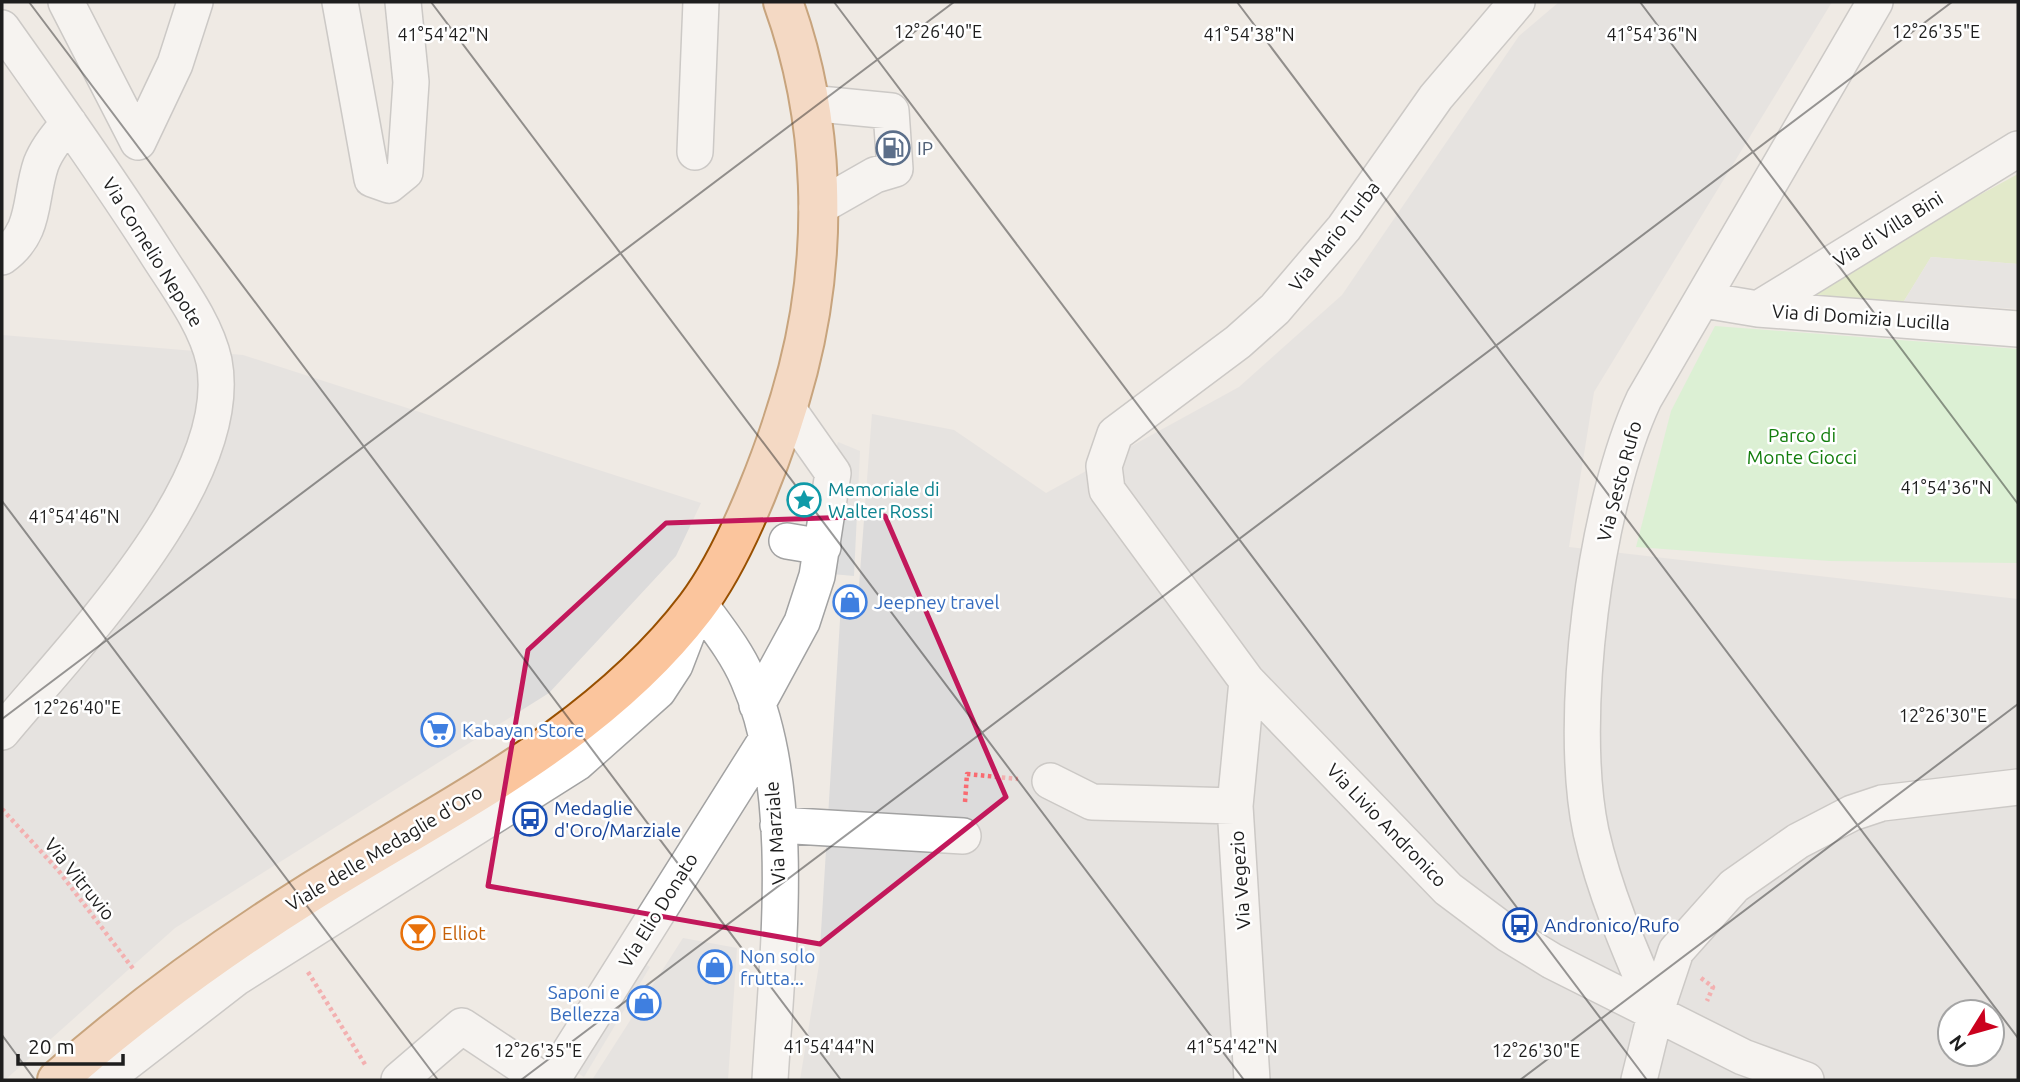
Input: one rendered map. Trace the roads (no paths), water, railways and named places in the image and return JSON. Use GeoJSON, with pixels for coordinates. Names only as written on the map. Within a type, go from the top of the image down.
{"type":"FeatureCollection","features":[{"type":"Feature","properties":{"kind":"main road","name":"Viale delle Medaglie d'Oro"},"geometry":{"type":"LineString","coordinates":[[57,1080],[154,1000],[255,928],[472,795],[570,728],[638,671],[699,603],[742,522],[788,409],[802,355],[814,285],[817,208],[809,103],[792,9]]}},
{"type":"Feature","properties":{"kind":"street"},"geometry":{"type":"LineString","coordinates":[[66,2],[138,142],[175,64],[195,2]]}},
{"type":"Feature","properties":{"kind":"street"},"geometry":{"type":"LineString","coordinates":[[340,2],[372,179],[389,185],[405,172],[410,95],[402,2]]}},
{"type":"Feature","properties":{"kind":"street"},"geometry":{"type":"LineString","coordinates":[[695,152],[701,2]]}},
{"type":"Feature","properties":{"kind":"street","name":"Via Mario Turba"},"geometry":{"type":"LineString","coordinates":[[1115,434],[1238,342],[1275,309],[1345,228],[1436,97],[1517,2]]}},
{"type":"Feature","properties":{"kind":"street","name":"Via Sesto Rufo"},"geometry":{"type":"LineString","coordinates":[[1656,1011],[1622,930],[1591,830],[1585,792],[1584,701],[1594,593],[1607,514],[1624,449],[1653,381],[1704,300],[1808,113],[1875,2]]}},
{"type":"Feature","properties":{"kind":"street","name":"Via Cornelio Nepote"},"geometry":{"type":"LineString","coordinates":[[2,28],[168,271],[209,344],[214,363],[214,400],[208,433],[196,469],[163,531],[148,554],[2,732]]}},
{"type":"Feature","properties":{"kind":"street"},"geometry":{"type":"LineString","coordinates":[[809,103],[891,111],[895,169],[875,175],[817,208]]}},
{"type":"Feature","properties":{"kind":"street"},"geometry":{"type":"LineString","coordinates":[[2,257],[25,232],[33,212],[41,162],[69,123]]}},
{"type":"Feature","properties":{"kind":"street","name":"Via di Villa Bini"},"geometry":{"type":"LineString","coordinates":[[1758,309],[2018,149]]}},
{"type":"Feature","properties":{"kind":"street","name":"Via di Domizia Lucilla"},"geometry":{"type":"LineString","coordinates":[[1704,300],[1758,309],[2018,329]]}},
{"type":"Feature","properties":{"kind":"street"},"geometry":{"type":"LineString","coordinates":[[757,705],[803,622],[823,547],[833,473],[788,409]]}},
{"type":"Feature","properties":{"kind":"street","name":"Via Livio Andronico"},"geometry":{"type":"LineString","coordinates":[[1115,434],[1104,466],[1110,498],[1247,681],[1412,855],[1464,902],[1531,949],[1743,1057],[1806,1080]]}},
{"type":"Feature","properties":{"kind":"street"},"geometry":{"type":"LineString","coordinates":[[787,541],[823,547]]}},
{"type":"Feature","properties":{"kind":"street","name":"Via Marziale"},"geometry":{"type":"LineString","coordinates":[[699,603],[741,664],[757,705],[766,740],[778,825],[778,943],[770,1080]]}},
{"type":"Feature","properties":{"kind":"street","name":"Viale delle Medaglie d'Oro"},"geometry":{"type":"LineString","coordinates":[[104,1080],[236,978],[289,942],[514,805],[577,763],[658,691],[675,665],[699,603]]}},
{"type":"Feature","properties":{"kind":"street","name":"Via Vegezio"},"geometry":{"type":"LineString","coordinates":[[1247,681],[1235,806],[1252,1080]]}},
{"type":"Feature","properties":{"kind":"street","name":"Via Elio Donato"},"geometry":{"type":"LineString","coordinates":[[552,1080],[766,740]]}},
{"type":"Feature","properties":{"kind":"street"},"geometry":{"type":"LineString","coordinates":[[1050,781],[1092,802],[1235,806]]}},
{"type":"Feature","properties":{"kind":"street"},"geometry":{"type":"LineString","coordinates":[[1639,1080],[1656,1011],[1676,951],[1734,886],[1798,841],[1852,813],[1882,803],[2018,787]]}},
{"type":"Feature","properties":{"kind":"street"},"geometry":{"type":"LineString","coordinates":[[778,825],[964,820]]}},
{"type":"Feature","properties":{"kind":"street"},"geometry":{"type":"LineString","coordinates":[[384,1074],[462,1026],[543,1080]]}},
{"type":"Feature","properties":{"kind":"place","name":"IP"},"geometry":{"type":"Point","coordinates":[893,148]}},
{"type":"Feature","properties":{"kind":"place","name":"Memoriale di Walter Rossi"},"geometry":{"type":"Point","coordinates":[804,500]}},
{"type":"Feature","properties":{"kind":"place","name":"Jeepney travel"},"geometry":{"type":"Point","coordinates":[850,602]}},
{"type":"Feature","properties":{"kind":"place","name":"Kabayan Store"},"geometry":{"type":"Point","coordinates":[438,730]}},
{"type":"Feature","properties":{"kind":"place","name":"Medaglie d'Oro/Marziale"},"geometry":{"type":"Point","coordinates":[530,819]}},
{"type":"Feature","properties":{"kind":"place","name":"Andronico/Rufo"},"geometry":{"type":"Point","coordinates":[1520,925]}},
{"type":"Feature","properties":{"kind":"place","name":"Elliot"},"geometry":{"type":"Point","coordinates":[418,933]}},
{"type":"Feature","properties":{"kind":"place","name":"Non solo frutta..."},"geometry":{"type":"Point","coordinates":[715,967]}},
{"type":"Feature","properties":{"kind":"place","name":"Saponi e Bellezza"},"geometry":{"type":"Point","coordinates":[644,1003]}},
{"type":"Feature","properties":{"kind":"park label","name":"Parco di Monte Ciocci"},"geometry":{"type":"Point","coordinates":[1802,446]}}]}
